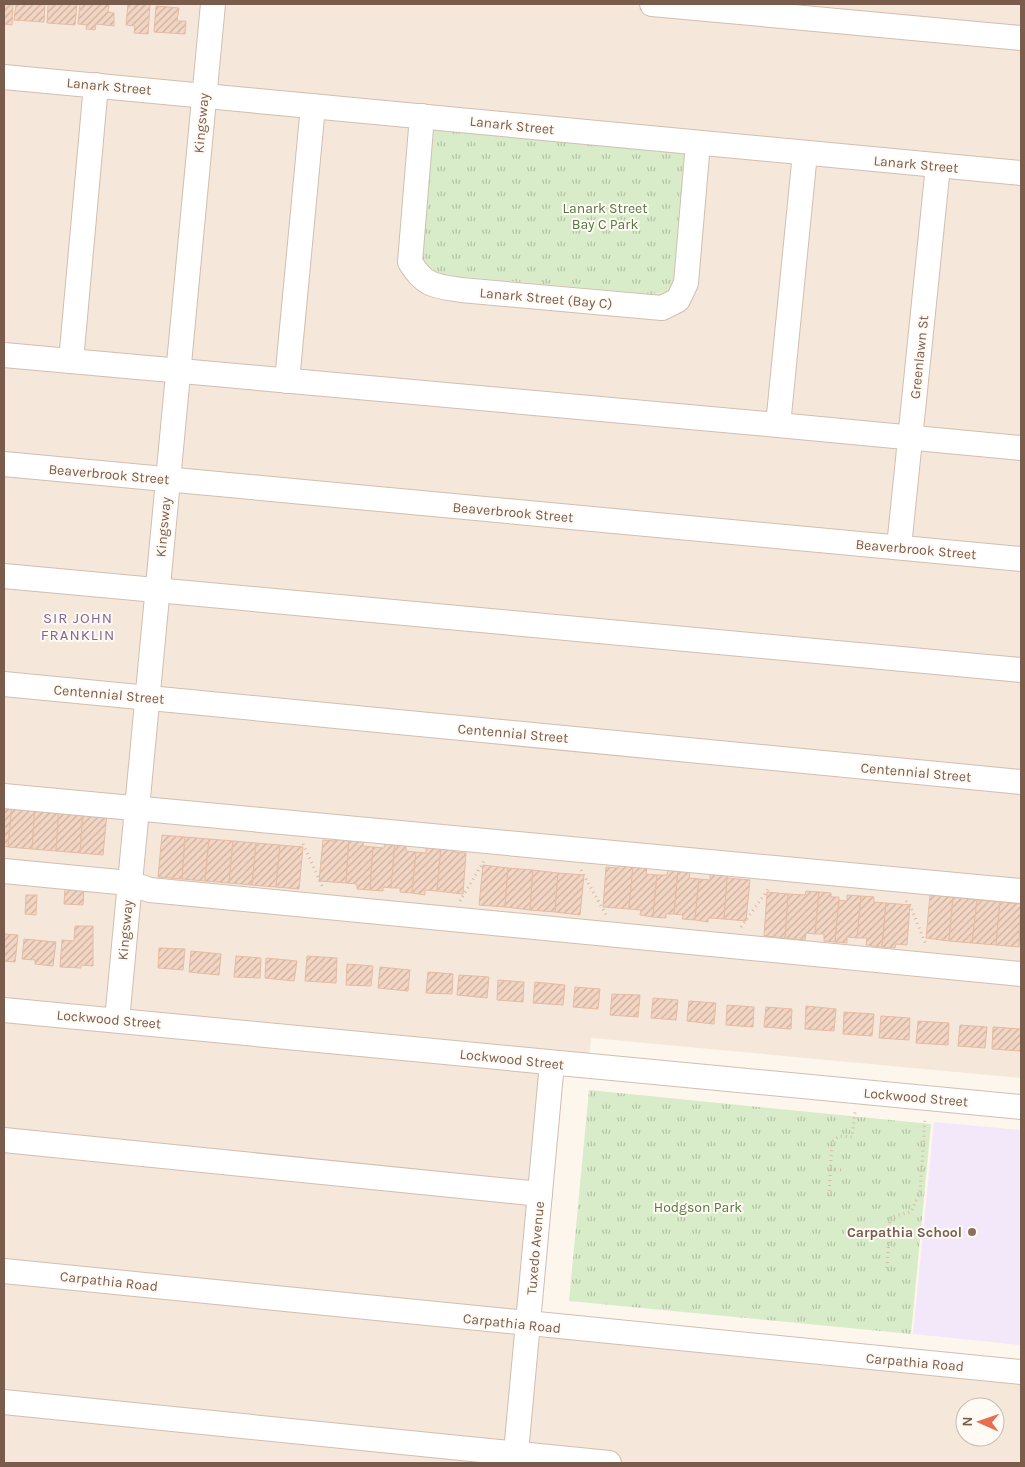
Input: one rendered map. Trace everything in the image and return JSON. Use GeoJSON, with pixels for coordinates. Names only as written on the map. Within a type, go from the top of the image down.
{"type":"FeatureCollection","features":[{"type":"Feature","properties":{"kind":"street","name":"Kingsway"},"geometry":{"type":"LineString","coordinates":[[117,1020],[213,4]]}},
{"type":"Feature","properties":{"kind":"street"},"geometry":{"type":"LineString","coordinates":[[652,4],[1021,38]]}},
{"type":"Feature","properties":{"kind":"street","name":"Lanark Street"},"geometry":{"type":"LineString","coordinates":[[4,76],[1021,173]]}},
{"type":"Feature","properties":{"kind":"street"},"geometry":{"type":"LineString","coordinates":[[71,361],[96,85]]}},
{"type":"Feature","properties":{"kind":"street"},"geometry":{"type":"LineString","coordinates":[[286,381],[313,106]]}},
{"type":"Feature","properties":{"kind":"street","name":"Lanark Street (Bay C)"},"geometry":{"type":"LineString","coordinates":[[422,116],[410,262],[419,277],[434,286],[461,290],[662,308],[678,300],[686,283],[698,143]]}},
{"type":"Feature","properties":{"kind":"street"},"geometry":{"type":"LineString","coordinates":[[778,425],[805,153]]}},
{"type":"Feature","properties":{"kind":"street","name":"Greenlawn St"},"geometry":{"type":"LineString","coordinates":[[899,548],[938,166]]}},
{"type":"Feature","properties":{"kind":"street"},"geometry":{"type":"LineString","coordinates":[[4,354],[1021,448]]}},
{"type":"Feature","properties":{"kind":"street","name":"Beaverbrook Street"},"geometry":{"type":"LineString","coordinates":[[4,464],[1021,559]]}},
{"type":"Feature","properties":{"kind":"street"},"geometry":{"type":"LineString","coordinates":[[4,576],[1021,670]]}},
{"type":"Feature","properties":{"kind":"street","name":"Centennial Street"},"geometry":{"type":"LineString","coordinates":[[4,684],[1021,782]]}},
{"type":"Feature","properties":{"kind":"street"},"geometry":{"type":"LineString","coordinates":[[4,796],[1021,891]]}},
{"type":"Feature","properties":{"kind":"street"},"geometry":{"type":"LineString","coordinates":[[4,871],[129,884],[160,891],[1021,974]]}},
{"type":"Feature","properties":{"kind":"street","name":"Lockwood Street"},"geometry":{"type":"LineString","coordinates":[[4,1010],[1021,1107]]}},
{"type":"Feature","properties":{"kind":"street","name":"Tuxedo Avenue"},"geometry":{"type":"LineString","coordinates":[[516,1459],[552,1063]]}},
{"type":"Feature","properties":{"kind":"street"},"geometry":{"type":"LineString","coordinates":[[4,1140],[540,1194]]}},
{"type":"Feature","properties":{"kind":"street","name":"Carpathia Road"},"geometry":{"type":"LineString","coordinates":[[4,1271],[1021,1372]]}},
{"type":"Feature","properties":{"kind":"street"},"geometry":{"type":"LineString","coordinates":[[4,1402],[516,1459],[609,1463]]}},
{"type":"Feature","properties":{"kind":"path"},"geometry":{"type":"LineString","coordinates":[[300,840],[326,893]]}},
{"type":"Feature","properties":{"kind":"path"},"geometry":{"type":"LineString","coordinates":[[456,907],[488,854]]}},
{"type":"Feature","properties":{"kind":"path"},"geometry":{"type":"LineString","coordinates":[[575,863],[587,877],[608,920]]}},
{"type":"Feature","properties":{"kind":"path"},"geometry":{"type":"LineString","coordinates":[[736,932],[745,923],[774,881]]}},
{"type":"Feature","properties":{"kind":"path"},"geometry":{"type":"LineString","coordinates":[[904,899],[910,905],[929,952]]}},
{"type":"Feature","properties":{"kind":"path"},"geometry":{"type":"LineString","coordinates":[[828,1196],[832,1142],[839,1136],[852,1137],[855,1112]]}},
{"type":"Feature","properties":{"kind":"path"},"geometry":{"type":"LineString","coordinates":[[887,1268],[890,1217],[911,1212],[920,1192],[926,1119]]}},
{"type":"Feature","properties":{"kind":"path"},"geometry":{"type":"LineString","coordinates":[[830,1169],[842,1170]]}},
{"type":"Feature","properties":{"kind":"shaded area"},"geometry":{"type":"Polygon","coordinates":[[[4,4],[1021,4],[1021,1078],[591,1038],[588,1066],[553,1063],[518,1338],[568,1337],[1021,1380],[1021,1463],[4,1463],[4,4]]]}},
{"type":"Feature","properties":{"kind":"shaded area","name":"Carpathia School"},"geometry":{"type":"Polygon","coordinates":[[[934,1122],[1021,1130],[1021,1345],[913,1334],[934,1122]]]}},
{"type":"Feature","properties":{"kind":"green space","name":"Lanark Street Bay C Park"},"geometry":{"type":"Polygon","coordinates":[[[428,127],[687,149],[674,282],[667,291],[652,294],[434,274],[420,260],[428,127]]]}},
{"type":"Feature","properties":{"kind":"green space","name":"Hodgson Park"},"geometry":{"type":"Polygon","coordinates":[[[589,1090],[931,1124],[911,1334],[569,1301],[589,1090]]]}},
{"type":"Feature","properties":{"kind":"building"},"geometry":{"type":"Polygon","coordinates":[[[4,4],[13,4],[12,25],[4,24],[4,4]]]}},
{"type":"Feature","properties":{"kind":"building"},"geometry":{"type":"Polygon","coordinates":[[[16,4],[45,4],[44,22],[14,20],[16,4]]]}},
{"type":"Feature","properties":{"kind":"building"},"geometry":{"type":"Polygon","coordinates":[[[48,4],[77,4],[75,25],[47,23],[48,4]]]}},
{"type":"Feature","properties":{"kind":"building"},"geometry":{"type":"Polygon","coordinates":[[[80,4],[109,4],[108,12],[114,13],[114,26],[96,24],[95,30],[86,29],[87,25],[78,24],[80,4]]]}},
{"type":"Feature","properties":{"kind":"building"},"geometry":{"type":"Polygon","coordinates":[[[128,4],[150,4],[148,34],[134,33],[135,26],[126,25],[128,4]]]}},
{"type":"Feature","properties":{"kind":"building"},"geometry":{"type":"Polygon","coordinates":[[[156,6],[179,8],[177,21],[186,21],[185,34],[154,32],[156,6]]]}},
{"type":"Feature","properties":{"kind":"building"},"geometry":{"type":"Polygon","coordinates":[[[4,804],[12,805],[8,847],[4,846],[4,804]]]}},
{"type":"Feature","properties":{"kind":"building"},"geometry":{"type":"Polygon","coordinates":[[[12,805],[35,807],[32,849],[8,847],[12,805]]]}},
{"type":"Feature","properties":{"kind":"building"},"geometry":{"type":"Polygon","coordinates":[[[35,807],[59,809],[56,851],[32,849],[35,807]]]}},
{"type":"Feature","properties":{"kind":"building"},"geometry":{"type":"Polygon","coordinates":[[[59,809],[83,811],[80,853],[56,851],[59,809]]]}},
{"type":"Feature","properties":{"kind":"building"},"geometry":{"type":"Polygon","coordinates":[[[83,811],[107,813],[103,855],[80,853],[83,811]]]}},
{"type":"Feature","properties":{"kind":"building"},"geometry":{"type":"Polygon","coordinates":[[[162,835],[185,837],[182,879],[158,877],[162,835]]]}},
{"type":"Feature","properties":{"kind":"building"},"geometry":{"type":"Polygon","coordinates":[[[185,837],[209,839],[205,881],[182,879],[185,837]]]}},
{"type":"Feature","properties":{"kind":"building"},"geometry":{"type":"Polygon","coordinates":[[[335,837],[349,838],[346,883],[319,881],[323,840],[335,841],[335,837]]]}},
{"type":"Feature","properties":{"kind":"building"},"geometry":{"type":"Polygon","coordinates":[[[349,838],[364,840],[363,846],[373,847],[370,890],[357,889],[357,884],[346,883],[349,838]]]}},
{"type":"Feature","properties":{"kind":"building"},"geometry":{"type":"Polygon","coordinates":[[[209,839],[233,841],[229,883],[205,881],[209,839]]]}},
{"type":"Feature","properties":{"kind":"building"},"geometry":{"type":"Polygon","coordinates":[[[233,841],[256,843],[252,885],[229,883],[233,841]]]}},
{"type":"Feature","properties":{"kind":"building"},"geometry":{"type":"Polygon","coordinates":[[[385,842],[395,843],[391,888],[383,887],[383,891],[370,890],[373,847],[384,848],[385,842]]]}},
{"type":"Feature","properties":{"kind":"building"},"geometry":{"type":"Polygon","coordinates":[[[256,843],[280,845],[276,887],[252,885],[256,843]]]}},
{"type":"Feature","properties":{"kind":"building"},"geometry":{"type":"Polygon","coordinates":[[[395,843],[406,844],[406,851],[416,852],[412,893],[400,892],[400,888],[391,888],[395,843]]]}},
{"type":"Feature","properties":{"kind":"building"},"geometry":{"type":"Polygon","coordinates":[[[280,845],[303,847],[299,889],[276,887],[280,845]]]}},
{"type":"Feature","properties":{"kind":"building"},"geometry":{"type":"Polygon","coordinates":[[[426,846],[441,847],[437,891],[425,890],[425,895],[412,893],[416,852],[426,853],[426,846]]]}},
{"type":"Feature","properties":{"kind":"building"},"geometry":{"type":"Polygon","coordinates":[[[441,847],[455,848],[455,852],[466,853],[463,894],[437,891],[441,847]]]}},
{"type":"Feature","properties":{"kind":"building"},"geometry":{"type":"Polygon","coordinates":[[[619,864],[633,865],[629,909],[603,907],[606,867],[618,868],[619,864]]]}},
{"type":"Feature","properties":{"kind":"building"},"geometry":{"type":"Polygon","coordinates":[[[483,865],[508,868],[505,907],[479,905],[483,865]]]}},
{"type":"Feature","properties":{"kind":"building"},"geometry":{"type":"Polygon","coordinates":[[[633,865],[647,867],[646,874],[657,875],[653,917],[640,915],[641,910],[629,909],[633,865]]]}},
{"type":"Feature","properties":{"kind":"building"},"geometry":{"type":"Polygon","coordinates":[[[508,868],[533,870],[530,910],[505,907],[508,868]]]}},
{"type":"Feature","properties":{"kind":"building"},"geometry":{"type":"Polygon","coordinates":[[[668,869],[678,870],[674,914],[666,914],[666,918],[653,917],[657,875],[667,875],[668,869]]]}},
{"type":"Feature","properties":{"kind":"building"},"geometry":{"type":"Polygon","coordinates":[[[533,870],[558,873],[555,912],[530,910],[533,870]]]}},
{"type":"Feature","properties":{"kind":"building"},"geometry":{"type":"Polygon","coordinates":[[[678,870],[690,871],[689,878],[699,879],[695,920],[682,919],[683,915],[674,914],[678,870]]]}},
{"type":"Feature","properties":{"kind":"building"},"geometry":{"type":"Polygon","coordinates":[[[558,873],[584,875],[580,915],[555,912],[558,873]]]}},
{"type":"Feature","properties":{"kind":"building"},"geometry":{"type":"Polygon","coordinates":[[[710,873],[728,874],[724,919],[708,918],[708,922],[695,920],[699,879],[710,880],[710,873]]]}},
{"type":"Feature","properties":{"kind":"building"},"geometry":{"type":"Polygon","coordinates":[[[727,878],[750,880],[746,921],[724,919],[727,878]]]}},
{"type":"Feature","properties":{"kind":"building"},"geometry":{"type":"Polygon","coordinates":[[[65,888],[84,890],[83,905],[64,904],[65,888]]]}},
{"type":"Feature","properties":{"kind":"building"},"geometry":{"type":"Polygon","coordinates":[[[806,891],[819,892],[815,934],[806,933],[805,940],[785,938],[788,894],[805,895],[806,891]]]}},
{"type":"Feature","properties":{"kind":"building"},"geometry":{"type":"Polygon","coordinates":[[[767,892],[788,894],[785,938],[764,936],[767,892]]]}},
{"type":"Feature","properties":{"kind":"building"},"geometry":{"type":"Polygon","coordinates":[[[819,892],[831,893],[831,897],[839,897],[835,942],[824,941],[824,934],[815,934],[819,892]]]}},
{"type":"Feature","properties":{"kind":"building"},"geometry":{"type":"Polygon","coordinates":[[[26,895],[37,895],[36,915],[25,914],[26,895]]]}},
{"type":"Feature","properties":{"kind":"building"},"geometry":{"type":"Polygon","coordinates":[[[847,895],[861,896],[857,938],[847,937],[847,943],[835,942],[839,900],[847,901],[847,895]]]}},
{"type":"Feature","properties":{"kind":"building"},"geometry":{"type":"Polygon","coordinates":[[[930,895],[953,897],[949,941],[926,938],[930,895]]]}},
{"type":"Feature","properties":{"kind":"building"},"geometry":{"type":"Polygon","coordinates":[[[861,896],[874,897],[874,902],[886,903],[882,947],[866,945],[867,938],[857,938],[861,896]]]}},
{"type":"Feature","properties":{"kind":"building"},"geometry":{"type":"Polygon","coordinates":[[[953,897],[977,900],[972,943],[949,941],[953,897]]]}},
{"type":"Feature","properties":{"kind":"building"},"geometry":{"type":"Polygon","coordinates":[[[977,900],[1000,902],[996,945],[972,943],[977,900]]]}},
{"type":"Feature","properties":{"kind":"building"},"geometry":{"type":"Polygon","coordinates":[[[1000,902],[1021,904],[1019,947],[996,945],[1000,902]]]}},
{"type":"Feature","properties":{"kind":"building"},"geometry":{"type":"Polygon","coordinates":[[[886,903],[910,905],[907,945],[896,944],[895,948],[882,947],[886,903]]]}},
{"type":"Feature","properties":{"kind":"building"},"geometry":{"type":"Polygon","coordinates":[[[75,926],[93,926],[93,966],[81,965],[81,968],[60,967],[62,940],[74,941],[75,926]]]}},
{"type":"Feature","properties":{"kind":"building"},"geometry":{"type":"Polygon","coordinates":[[[4,934],[18,935],[15,962],[4,961],[4,934]]]}},
{"type":"Feature","properties":{"kind":"building"},"geometry":{"type":"Polygon","coordinates":[[[24,939],[56,942],[53,966],[35,964],[35,960],[22,959],[24,939]]]}},
{"type":"Feature","properties":{"kind":"building"},"geometry":{"type":"Polygon","coordinates":[[[159,948],[185,949],[183,970],[158,968],[159,948]]]}},
{"type":"Feature","properties":{"kind":"building"},"geometry":{"type":"Polygon","coordinates":[[[191,951],[221,954],[219,975],[189,972],[191,951]]]}},
{"type":"Feature","properties":{"kind":"building"},"geometry":{"type":"Polygon","coordinates":[[[236,956],[261,958],[260,978],[234,977],[236,956]]]}},
{"type":"Feature","properties":{"kind":"building"},"geometry":{"type":"Polygon","coordinates":[[[307,956],[337,958],[336,983],[305,981],[307,956]]]}},
{"type":"Feature","properties":{"kind":"building"},"geometry":{"type":"Polygon","coordinates":[[[266,958],[297,961],[294,981],[265,978],[266,958]]]}},
{"type":"Feature","properties":{"kind":"building"},"geometry":{"type":"Polygon","coordinates":[[[347,964],[373,966],[371,986],[346,985],[347,964]]]}},
{"type":"Feature","properties":{"kind":"building"},"geometry":{"type":"Polygon","coordinates":[[[380,967],[410,970],[408,991],[378,988],[380,967]]]}},
{"type":"Feature","properties":{"kind":"building"},"geometry":{"type":"Polygon","coordinates":[[[428,972],[453,974],[452,994],[426,993],[428,972]]]}},
{"type":"Feature","properties":{"kind":"building"},"geometry":{"type":"Polygon","coordinates":[[[459,975],[489,977],[487,998],[457,995],[459,975]]]}},
{"type":"Feature","properties":{"kind":"building"},"geometry":{"type":"Polygon","coordinates":[[[498,980],[524,982],[523,1002],[497,1000],[498,980]]]}},
{"type":"Feature","properties":{"kind":"building"},"geometry":{"type":"Polygon","coordinates":[[[535,982],[565,985],[563,1005],[533,1003],[535,982]]]}},
{"type":"Feature","properties":{"kind":"building"},"geometry":{"type":"Polygon","coordinates":[[[575,987],[600,989],[598,1009],[573,1007],[575,987]]]}},
{"type":"Feature","properties":{"kind":"building"},"geometry":{"type":"Polygon","coordinates":[[[612,994],[640,995],[638,1017],[610,1015],[612,994]]]}},
{"type":"Feature","properties":{"kind":"building"},"geometry":{"type":"Polygon","coordinates":[[[653,998],[678,1000],[676,1020],[651,1018],[653,998]]]}},
{"type":"Feature","properties":{"kind":"building"},"geometry":{"type":"Polygon","coordinates":[[[689,1001],[716,1003],[714,1024],[687,1021],[689,1001]]]}},
{"type":"Feature","properties":{"kind":"building"},"geometry":{"type":"Polygon","coordinates":[[[727,1005],[754,1007],[753,1027],[726,1025],[727,1005]]]}},
{"type":"Feature","properties":{"kind":"building"},"geometry":{"type":"Polygon","coordinates":[[[806,1006],[836,1009],[834,1031],[805,1029],[806,1006]]]}},
{"type":"Feature","properties":{"kind":"building"},"geometry":{"type":"Polygon","coordinates":[[[766,1007],[792,1009],[791,1029],[764,1027],[766,1007]]]}},
{"type":"Feature","properties":{"kind":"building"},"geometry":{"type":"Polygon","coordinates":[[[844,1012],[874,1014],[872,1036],[843,1034],[844,1012]]]}},
{"type":"Feature","properties":{"kind":"building"},"geometry":{"type":"Polygon","coordinates":[[[881,1016],[910,1018],[909,1040],[879,1038],[881,1016]]]}},
{"type":"Feature","properties":{"kind":"building"},"geometry":{"type":"Polygon","coordinates":[[[918,1021],[949,1023],[948,1045],[916,1043],[918,1021]]]}},
{"type":"Feature","properties":{"kind":"building"},"geometry":{"type":"Polygon","coordinates":[[[960,1025],[987,1027],[985,1048],[958,1046],[960,1025]]]}},
{"type":"Feature","properties":{"kind":"building"},"geometry":{"type":"Polygon","coordinates":[[[993,1027],[1021,1029],[1021,1051],[992,1049],[993,1027]]]}},
{"type":"Feature","properties":{"kind":"place","name":"Carpathia School"},"geometry":{"type":"Point","coordinates":[972,1232]}},
{"type":"Feature","properties":{"kind":"district","name":"SIR JOHN FRANKLIN"},"geometry":{"type":"Point","coordinates":[78,626]}}]}
